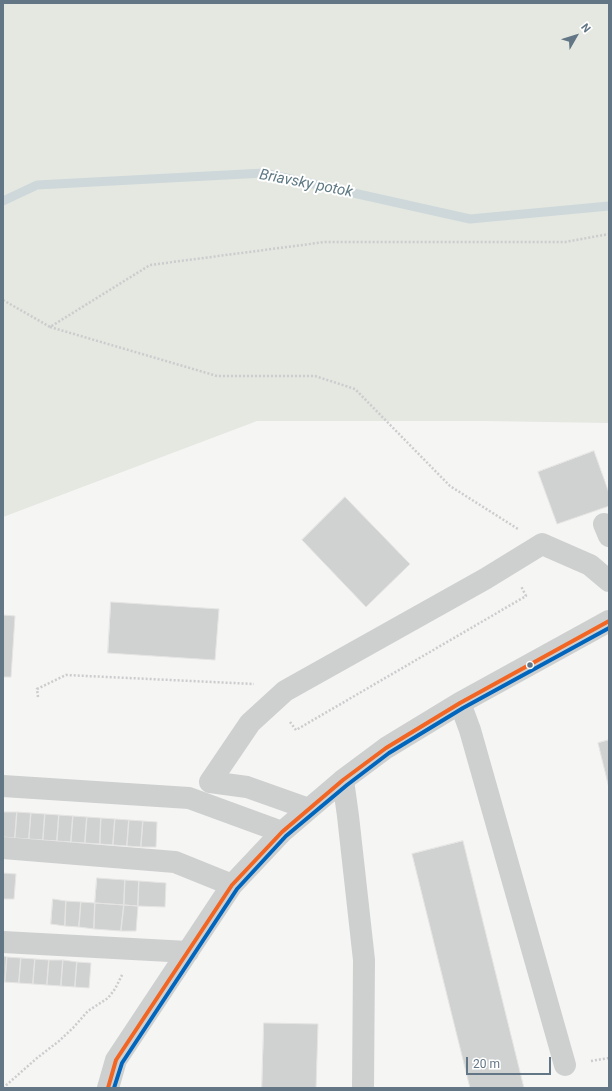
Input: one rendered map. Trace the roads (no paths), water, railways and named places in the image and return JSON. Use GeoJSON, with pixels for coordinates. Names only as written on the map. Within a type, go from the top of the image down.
{"type":"FeatureCollection","features":[{"type":"Feature","properties":{"kind":"street"},"geometry":{"type":"LineString","coordinates":[[309,809],[247,787],[210,782],[250,723],[285,691],[484,579],[542,544],[590,565],[609,581]]}},
{"type":"Feature","properties":{"kind":"street"},"geometry":{"type":"LineString","coordinates":[[108,1088],[116,1060],[232,884],[282,832],[343,780],[386,748],[460,703],[609,621]]}},
{"type":"Feature","properties":{"kind":"street"},"geometry":{"type":"LineString","coordinates":[[460,703],[472,738],[564,1065]]}},
{"type":"Feature","properties":{"kind":"street"},"geometry":{"type":"LineString","coordinates":[[343,780],[364,960],[363,1088]]}},
{"type":"Feature","properties":{"kind":"street"},"geometry":{"type":"LineString","coordinates":[[3,786],[189,798],[282,832]]}},
{"type":"Feature","properties":{"kind":"street"},"geometry":{"type":"LineString","coordinates":[[3,848],[175,862],[232,884]]}},
{"type":"Feature","properties":{"kind":"street"},"geometry":{"type":"LineString","coordinates":[[3,942],[188,952]]}},
{"type":"Feature","properties":{"kind":"waterway","name":"Briavsky potok"},"geometry":{"type":"LineString","coordinates":[[3,201],[37,185],[264,173],[470,219],[609,206]]}}]}
